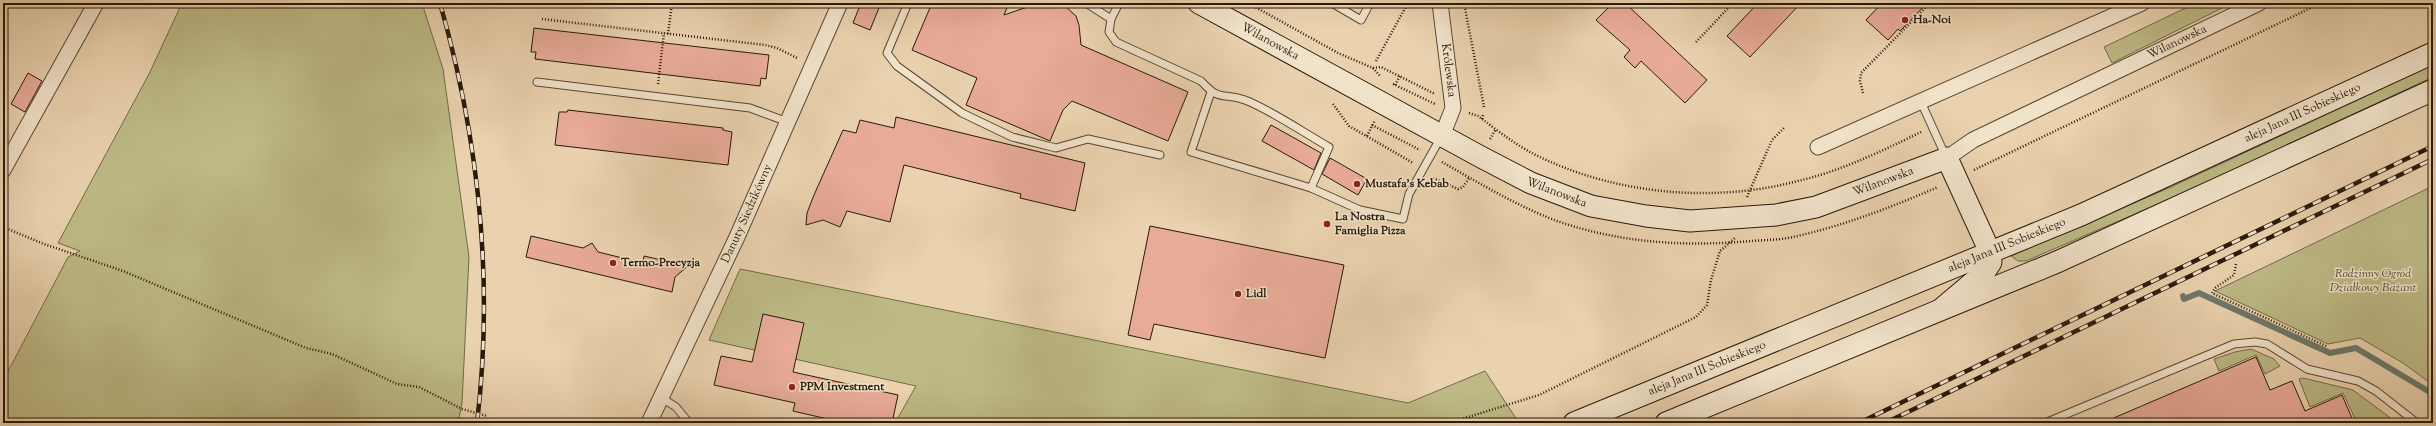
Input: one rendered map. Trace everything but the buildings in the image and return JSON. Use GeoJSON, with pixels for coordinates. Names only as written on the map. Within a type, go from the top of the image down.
{"type":"FeatureCollection","features":[{"type":"Feature","properties":{"kind":"main road","name":"Wilanowska"},"geometry":{"type":"LineString","coordinates":[[1199,3],[1531,183],[1592,206],[1646,216],[1690,221],[1776,214],[1816,207],[1914,172],[1947,158]]}},
{"type":"Feature","properties":{"kind":"main road","name":"aleja Jana III Sobieskiego"},"geometry":{"type":"LineString","coordinates":[[1574,423],[2088,212],[2433,53]]}},
{"type":"Feature","properties":{"kind":"main road"},"geometry":{"type":"LineString","coordinates":[[1666,423],[2013,281],[2194,201],[2433,90]]}},
{"type":"Feature","properties":{"kind":"main road"},"geometry":{"type":"LineString","coordinates":[[1940,310],[1984,273],[1991,262],[1990,252],[1947,158]]}},
{"type":"Feature","properties":{"kind":"street"},"geometry":{"type":"LineString","coordinates":[[3,170],[96,3]]}},
{"type":"Feature","properties":{"kind":"street","name":"Danuty Siedzikówny"},"geometry":{"type":"LineString","coordinates":[[649,423],[662,398],[788,122],[840,3]]}},
{"type":"Feature","properties":{"kind":"street","name":"Królewska"},"geometry":{"type":"LineString","coordinates":[[1440,3],[1453,108],[1442,136]]}},
{"type":"Feature","properties":{"kind":"street"},"geometry":{"type":"LineString","coordinates":[[1818,147],[2142,3]]}},
{"type":"Feature","properties":{"kind":"street","name":"Wilanowska"},"geometry":{"type":"LineString","coordinates":[[1947,158],[1973,140],[2259,3]]}},
{"type":"Feature","properties":{"kind":"lane"},"geometry":{"type":"LineString","coordinates":[[908,3],[887,53],[897,66],[962,113],[1012,137],[1056,148],[1088,139],[1160,155]]}},
{"type":"Feature","properties":{"kind":"lane"},"geometry":{"type":"LineString","coordinates":[[1086,3],[1111,19]]}},
{"type":"Feature","properties":{"kind":"lane"},"geometry":{"type":"LineString","coordinates":[[1119,3],[1111,19],[1109,32],[1116,42],[1201,80],[1211,92],[1225,98],[1244,100],[1329,147],[1311,188]]}},
{"type":"Feature","properties":{"kind":"lane"},"geometry":{"type":"LineString","coordinates":[[1332,3],[1362,20],[1370,3]]}},
{"type":"Feature","properties":{"kind":"lane"},"geometry":{"type":"LineString","coordinates":[[537,82],[757,109],[788,122]]}},
{"type":"Feature","properties":{"kind":"lane"},"geometry":{"type":"LineString","coordinates":[[1211,92],[1191,152],[1311,188],[1360,210],[1403,219],[1409,194],[1421,170],[1442,136]]}},
{"type":"Feature","properties":{"kind":"lane"},"geometry":{"type":"LineString","coordinates":[[1921,102],[1947,158]]}},
{"type":"Feature","properties":{"kind":"lane"},"geometry":{"type":"LineString","coordinates":[[2045,423],[2234,344],[2255,342],[2267,344],[2307,369],[2358,381],[2368,385],[2417,423]]}},
{"type":"Feature","properties":{"kind":"lane"},"geometry":{"type":"LineString","coordinates":[[662,398],[676,406],[689,423]]}},
{"type":"Feature","properties":{"kind":"path"},"geometry":{"type":"LineString","coordinates":[[668,34],[672,3]]}},
{"type":"Feature","properties":{"kind":"path"},"geometry":{"type":"LineString","coordinates":[[1248,3],[1338,53],[1372,68],[1381,67],[1441,97]]}},
{"type":"Feature","properties":{"kind":"path"},"geometry":{"type":"LineString","coordinates":[[1376,61],[1408,3]]}},
{"type":"Feature","properties":{"kind":"path"},"geometry":{"type":"LineString","coordinates":[[1464,3],[1484,107]]}},
{"type":"Feature","properties":{"kind":"path"},"geometry":{"type":"LineString","coordinates":[[1696,42],[1733,3]]}},
{"type":"Feature","properties":{"kind":"path"},"geometry":{"type":"LineString","coordinates":[[1863,93],[1860,81],[1861,74],[1927,6],[1925,3]]}},
{"type":"Feature","properties":{"kind":"path"},"geometry":{"type":"LineString","coordinates":[[1957,179],[2321,3]]}},
{"type":"Feature","properties":{"kind":"path"},"geometry":{"type":"LineString","coordinates":[[542,19],[765,45],[777,48],[803,61]]}},
{"type":"Feature","properties":{"kind":"path"},"geometry":{"type":"LineString","coordinates":[[656,97],[664,33]]}},
{"type":"Feature","properties":{"kind":"path"},"geometry":{"type":"LineString","coordinates":[[1372,68],[1377,75],[1383,78]]}},
{"type":"Feature","properties":{"kind":"path"},"geometry":{"type":"LineString","coordinates":[[1395,85],[1400,76]]}},
{"type":"Feature","properties":{"kind":"path"},"geometry":{"type":"LineString","coordinates":[[1389,82],[1436,105]]}},
{"type":"Feature","properties":{"kind":"path"},"geometry":{"type":"LineString","coordinates":[[1333,104],[1349,126],[1413,163],[1421,170],[1447,186],[1458,189],[1463,187],[1470,178]]}},
{"type":"Feature","properties":{"kind":"path"},"geometry":{"type":"LineString","coordinates":[[1466,112],[1482,119],[1530,152],[1576,171],[1619,184],[1694,193],[1750,190],[1792,183],[1867,157],[1932,126]]}},
{"type":"Feature","properties":{"kind":"path"},"geometry":{"type":"LineString","coordinates":[[1482,119],[1483,115]]}},
{"type":"Feature","properties":{"kind":"path"},"geometry":{"type":"LineString","coordinates":[[1367,136],[1372,125],[1430,155]]}},
{"type":"Feature","properties":{"kind":"path"},"geometry":{"type":"LineString","coordinates":[[1746,202],[1772,140],[1785,127]]}},
{"type":"Feature","properties":{"kind":"path"},"geometry":{"type":"LineString","coordinates":[[3,227],[44,244],[123,271],[306,348],[332,354],[397,384],[419,387],[462,409],[487,416]]}},
{"type":"Feature","properties":{"kind":"path"},"geometry":{"type":"LineString","coordinates":[[1449,423],[1539,395],[1696,317],[1707,305],[1711,280],[1720,251],[1735,239],[1736,234]]}},
{"type":"Feature","properties":{"kind":"path"},"geometry":{"type":"LineString","coordinates":[[2236,264],[2234,275],[2215,288],[2212,293],[2328,347]]}},
{"type":"Feature","properties":{"kind":"green space"},"geometry":{"type":"Polygon","coordinates":[[[182,3],[422,3],[443,69],[469,257],[462,403],[458,423],[3,423],[3,381],[68,257],[80,251],[58,243],[149,74],[182,3]]]}},
{"type":"Feature","properties":{"kind":"green space"},"geometry":{"type":"Polygon","coordinates":[[[2196,3],[2232,3],[2112,63],[2104,47],[2196,3]]]}},
{"type":"Feature","properties":{"kind":"green space"},"geometry":{"type":"Polygon","coordinates":[[[2433,65],[2433,77],[2179,195],[2026,261],[2018,261],[2011,256],[2171,187],[2433,65]]]}},
{"type":"Feature","properties":{"kind":"green space","name":"Rodzinny Ogród Działkowy Bażant"},"geometry":{"type":"Polygon","coordinates":[[[2433,186],[2433,385],[2403,363],[2360,338],[2328,344],[2215,291],[2433,186]]]}},
{"type":"Feature","properties":{"kind":"green space"},"geometry":{"type":"Polygon","coordinates":[[[740,269],[1408,403],[1485,371],[1519,423],[895,423],[916,386],[709,340],[740,269]]]}},
{"type":"Feature","properties":{"kind":"green space"},"geometry":{"type":"Polygon","coordinates":[[[2251,349],[2274,359],[2280,366],[2265,374],[2256,355],[2219,371],[2214,359],[2235,352],[2251,349]]]}},
{"type":"Feature","properties":{"kind":"green space"},"geometry":{"type":"Polygon","coordinates":[[[2303,378],[2353,390],[2397,423],[2357,423],[2343,393],[2310,407],[2299,379],[2303,378]]]}},
{"type":"Feature","properties":{"kind":"waterway"},"geometry":{"type":"LineString","coordinates":[[2183,296],[2184,299],[2199,293],[2330,353],[2356,348],[2433,394]]}},
{"type":"Feature","properties":{"kind":"railway"},"geometry":{"type":"LineString","coordinates":[[440,3],[465,106],[480,211],[484,317],[482,370],[477,423]]}},
{"type":"Feature","properties":{"kind":"railway"},"geometry":{"type":"LineString","coordinates":[[1859,423],[2433,146]]}},
{"type":"Feature","properties":{"kind":"railway"},"geometry":{"type":"LineString","coordinates":[[1885,423],[2433,159]]}},
{"type":"Feature","properties":{"kind":"place","name":"Ha-Noi"},"geometry":{"type":"Point","coordinates":[1905,20]}},
{"type":"Feature","properties":{"kind":"place","name":"Mustafa's Kebab"},"geometry":{"type":"Point","coordinates":[1357,184]}},
{"type":"Feature","properties":{"kind":"place","name":"La Nostra Famiglia Pizza"},"geometry":{"type":"Point","coordinates":[1327,224]}},
{"type":"Feature","properties":{"kind":"place","name":"Termo-Precyzja"},"geometry":{"type":"Point","coordinates":[613,263]}},
{"type":"Feature","properties":{"kind":"place","name":"Lidl"},"geometry":{"type":"Point","coordinates":[1238,294]}},
{"type":"Feature","properties":{"kind":"place","name":"PPM Investment"},"geometry":{"type":"Point","coordinates":[792,387]}}]}
